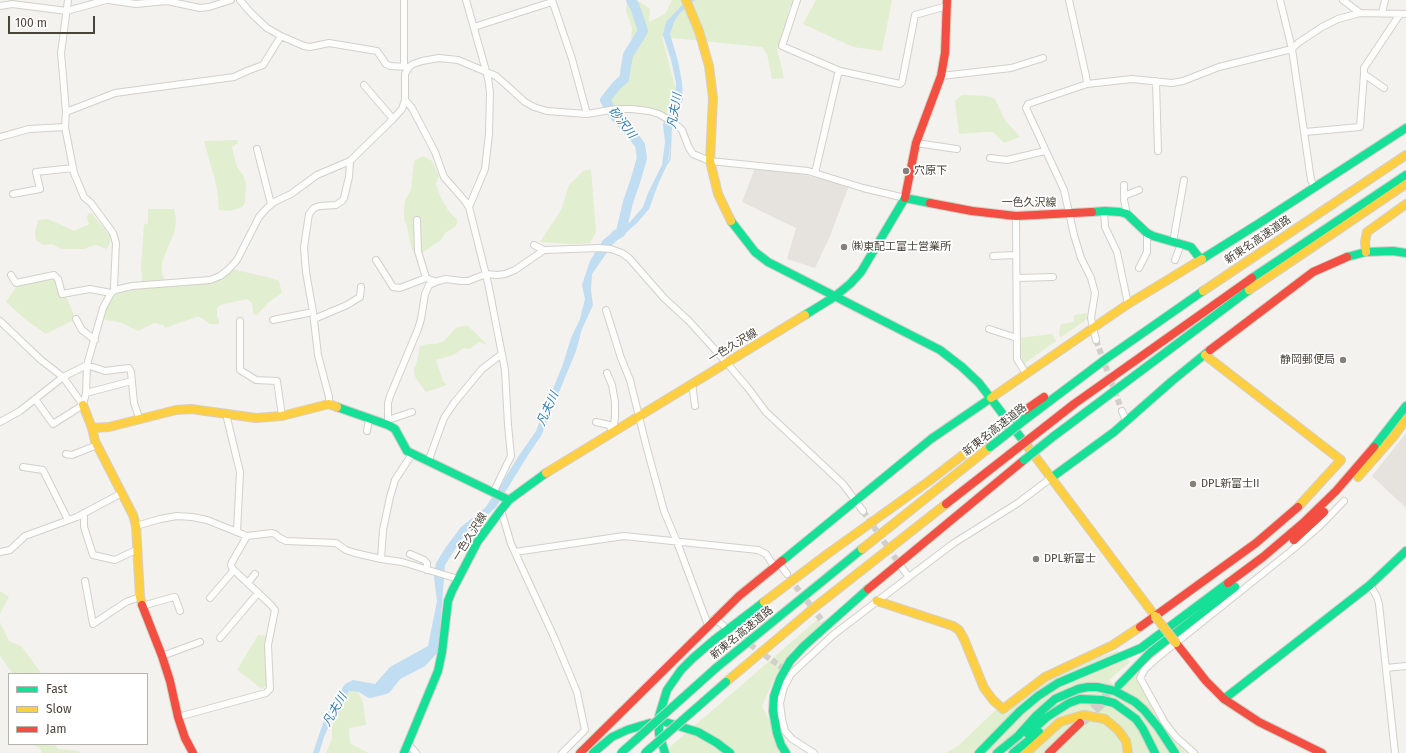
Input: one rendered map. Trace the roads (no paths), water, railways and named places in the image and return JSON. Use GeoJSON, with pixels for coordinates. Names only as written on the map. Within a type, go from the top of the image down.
{"type":"FeatureCollection","features":[{"type":"Feature","properties":{"kind":"main road"},"geometry":{"type":"LineString","coordinates":[[686,0],[699,30],[705,49],[712,84],[713,98],[710,162],[718,194],[732,224],[755,252],[768,262],[834,297],[940,350],[962,367],[979,383],[991,398],[1155,616],[1206,681],[1224,699],[1259,722],[1322,753]]}},
{"type":"Feature","properties":{"kind":"main road"},"geometry":{"type":"LineString","coordinates":[[905,198],[916,143],[941,76],[945,53],[948,3]]}},
{"type":"Feature","properties":{"kind":"main road"},"geometry":{"type":"LineString","coordinates":[[580,753],[739,596],[931,439],[1128,304],[1315,188],[1406,128]]}},
{"type":"Feature","properties":{"kind":"main road","name":"新東名高速道路"},"geometry":{"type":"LineString","coordinates":[[621,753],[716,668],[870,542],[990,447],[1024,416],[1258,253],[1406,156]]}},
{"type":"Feature","properties":{"kind":"main road"},"geometry":{"type":"LineString","coordinates":[[645,753],[726,682],[904,534],[1080,400],[1243,284],[1406,175]]}},
{"type":"Feature","properties":{"kind":"main road"},"geometry":{"type":"LineString","coordinates":[[786,753],[781,745],[777,733],[773,711],[774,696],[780,679],[790,661],[848,605],[1054,436],[1246,292],[1406,184]]}},
{"type":"Feature","properties":{"kind":"main road","name":"一色久沢線"},"geometry":{"type":"LineString","coordinates":[[404,753],[438,671],[442,652],[448,601],[478,541],[501,510],[506,499],[612,430],[640,416],[834,297],[850,284],[861,272],[905,198],[972,211],[1016,216],[1104,212],[1120,212],[1127,214]]}},
{"type":"Feature","properties":{"kind":"main road"},"geometry":{"type":"LineString","coordinates":[[1366,252],[1365,242],[1367,232],[1406,204]]}},
{"type":"Feature","properties":{"kind":"main road"},"geometry":{"type":"LineString","coordinates":[[1127,214],[1147,233],[1191,246],[1201,260]]}},
{"type":"Feature","properties":{"kind":"main road"},"geometry":{"type":"LineString","coordinates":[[1051,478],[1114,432],[1205,355],[1313,272],[1349,256],[1366,252],[1393,251],[1406,253]]}},
{"type":"Feature","properties":{"kind":"main road"},"geometry":{"type":"LineString","coordinates":[[877,601],[953,626],[959,630],[984,688],[993,700],[1003,709],[1045,677],[1113,645],[1135,631],[1256,543],[1301,505],[1341,460],[1205,355]]}},
{"type":"Feature","properties":{"kind":"main road"},"geometry":{"type":"LineString","coordinates":[[92,428],[109,427],[176,410],[192,409],[256,418],[282,416],[329,404],[369,419],[388,422],[395,429],[407,450],[412,454],[506,499]]}},
{"type":"Feature","properties":{"kind":"main road"},"geometry":{"type":"LineString","coordinates":[[83,405],[97,445],[133,515],[136,526],[140,597],[142,606],[162,656],[185,738],[193,753]]}},
{"type":"Feature","properties":{"kind":"main road"},"geometry":{"type":"LineString","coordinates":[[979,753],[1020,711],[1038,696],[1058,683],[1141,648],[1263,556],[1336,491],[1386,433],[1406,406]]}},
{"type":"Feature","properties":{"kind":"main road"},"geometry":{"type":"LineString","coordinates":[[665,753],[659,734],[659,716],[663,701],[667,690],[693,658],[714,640],[826,555],[929,481],[985,438],[1024,416]]}},
{"type":"Feature","properties":{"kind":"main road"},"geometry":{"type":"LineString","coordinates":[[1119,685],[1150,653],[1309,528],[1370,464],[1394,436],[1406,419]]}},
{"type":"Feature","properties":{"kind":"main road"},"geometry":{"type":"LineString","coordinates":[[1224,699],[1370,586],[1406,551]]}},
{"type":"Feature","properties":{"kind":"main road"},"geometry":{"type":"LineString","coordinates":[[997,753],[1018,736],[1036,716],[1055,699],[1078,688],[1088,687],[1097,687],[1115,691],[1135,702],[1144,710],[1158,727],[1175,753]]}},
{"type":"Feature","properties":{"kind":"main road"},"geometry":{"type":"LineString","coordinates":[[1001,753],[1020,741],[1058,709],[1080,699],[1102,700],[1114,703],[1126,710],[1136,719],[1143,729],[1155,753]]}},
{"type":"Feature","properties":{"kind":"main road"},"geometry":{"type":"LineString","coordinates":[[1013,753],[1060,713],[1081,705],[1092,704],[1102,705],[1112,709],[1131,721],[1139,732],[1149,753]]}},
{"type":"Feature","properties":{"kind":"main road"},"geometry":{"type":"LineString","coordinates":[[1026,753],[1060,722],[1083,715],[1105,719],[1118,730],[1126,741],[1128,753]]}},
{"type":"Feature","properties":{"kind":"main road"},"geometry":{"type":"LineString","coordinates":[[665,722],[698,732],[717,742],[730,753]]}},
{"type":"Feature","properties":{"kind":"main road"},"geometry":{"type":"LineString","coordinates":[[593,753],[612,738],[627,730],[650,723]]}},
{"type":"Feature","properties":{"kind":"main road"},"geometry":{"type":"LineString","coordinates":[[1049,753],[1080,723]]}},
{"type":"Feature","properties":{"kind":"street"},"geometry":{"type":"LineString","coordinates":[[35,399],[53,424],[83,405],[86,393],[88,365],[103,308],[113,292],[114,287],[116,243],[113,233],[84,197],[73,168],[65,127],[66,112],[61,53],[68,0]]}},
{"type":"Feature","properties":{"kind":"street"},"geometry":{"type":"LineString","coordinates":[[0,6],[12,4],[67,11],[107,0],[136,4],[167,1],[200,8],[209,7],[231,0]]}},
{"type":"Feature","properties":{"kind":"street"},"geometry":{"type":"LineString","coordinates":[[240,0],[267,28],[304,46],[310,47],[329,43],[377,51],[386,64],[390,66],[406,67],[422,61],[439,58],[458,60],[496,76],[525,102],[534,107],[547,111],[587,114],[632,109],[649,111],[674,123],[682,130],[688,148],[693,154],[710,162],[808,171],[863,188],[905,198]]}},
{"type":"Feature","properties":{"kind":"street"},"geometry":{"type":"LineString","coordinates":[[11,275],[16,283],[54,275],[58,279],[62,294],[90,289],[113,292],[132,286],[210,280],[220,276],[237,260],[260,217],[271,204],[291,194],[317,175],[350,161],[402,109],[405,100],[406,67],[404,0]]}},
{"type":"Feature","properties":{"kind":"street"},"geometry":{"type":"LineString","coordinates":[[466,0],[487,72],[490,92],[485,169],[469,207]]}},
{"type":"Feature","properties":{"kind":"street"},"geometry":{"type":"LineString","coordinates":[[797,0],[782,46],[840,71],[900,84],[902,82],[915,15],[948,3]]}},
{"type":"Feature","properties":{"kind":"street"},"geometry":{"type":"LineString","coordinates":[[1069,0],[1087,84]]}},
{"type":"Feature","properties":{"kind":"street"},"geometry":{"type":"LineString","coordinates":[[1280,0],[1292,49],[1311,180],[1315,188]]}},
{"type":"Feature","properties":{"kind":"street"},"geometry":{"type":"LineString","coordinates":[[1342,0],[1360,13]]}},
{"type":"Feature","properties":{"kind":"street"},"geometry":{"type":"LineString","coordinates":[[1382,13],[1385,0]]}},
{"type":"Feature","properties":{"kind":"street"},"geometry":{"type":"LineString","coordinates":[[474,27],[552,1],[572,59],[587,114]]}},
{"type":"Feature","properties":{"kind":"street"},"geometry":{"type":"LineString","coordinates":[[1096,340],[1091,318],[1095,293],[1091,278],[1081,258],[1074,235],[1064,190],[1026,108],[1028,104],[1087,84],[1132,79],[1172,83],[1183,81],[1219,67],[1292,49],[1298,43],[1322,27],[1338,19],[1360,13],[1403,14]]}},
{"type":"Feature","properties":{"kind":"street"},"geometry":{"type":"LineString","coordinates":[[1305,132],[1360,127],[1364,68],[1403,14]]}},
{"type":"Feature","properties":{"kind":"street"},"geometry":{"type":"LineString","coordinates":[[66,112],[116,93],[234,77],[263,64],[281,36]]}},
{"type":"Feature","properties":{"kind":"street"},"geometry":{"type":"LineString","coordinates":[[941,76],[1011,68],[1044,58]]}},
{"type":"Feature","properties":{"kind":"street"},"geometry":{"type":"LineString","coordinates":[[815,173],[838,74],[840,71]]}},
{"type":"Feature","properties":{"kind":"street"},"geometry":{"type":"LineString","coordinates":[[1364,74],[1384,88]]}},
{"type":"Feature","properties":{"kind":"street"},"geometry":{"type":"LineString","coordinates":[[1156,81],[1158,151]]}},
{"type":"Feature","properties":{"kind":"street"},"geometry":{"type":"LineString","coordinates":[[364,85],[393,119]]}},
{"type":"Feature","properties":{"kind":"street"},"geometry":{"type":"LineString","coordinates":[[405,100],[412,108],[435,152],[444,177],[469,207],[486,274],[505,370],[511,456],[493,493]]}},
{"type":"Feature","properties":{"kind":"street"},"geometry":{"type":"LineString","coordinates":[[0,137],[29,129],[65,127]]}},
{"type":"Feature","properties":{"kind":"street"},"geometry":{"type":"LineString","coordinates":[[916,143],[957,149]]}},
{"type":"Feature","properties":{"kind":"street"},"geometry":{"type":"LineString","coordinates":[[257,149],[271,204]]}},
{"type":"Feature","properties":{"kind":"street"},"geometry":{"type":"LineString","coordinates":[[990,158],[1007,160],[1045,151]]}},
{"type":"Feature","properties":{"kind":"street"},"geometry":{"type":"LineString","coordinates":[[329,404],[329,397],[318,355],[313,312],[306,272],[304,247],[309,214],[314,208],[336,205],[344,198],[349,176],[350,161]]}},
{"type":"Feature","properties":{"kind":"street"},"geometry":{"type":"LineString","coordinates":[[13,194],[40,189],[36,172],[73,168]]}},
{"type":"Feature","properties":{"kind":"street"},"geometry":{"type":"LineString","coordinates":[[1175,260],[1184,180]]}},
{"type":"Feature","properties":{"kind":"street"},"geometry":{"type":"LineString","coordinates":[[1124,185],[1127,214]]}},
{"type":"Feature","properties":{"kind":"street"},"geometry":{"type":"LineString","coordinates":[[1124,196],[1139,190]]}},
{"type":"Feature","properties":{"kind":"street"},"geometry":{"type":"LineString","coordinates":[[1104,212],[1106,227],[1117,252],[1128,304]]}},
{"type":"Feature","properties":{"kind":"street"},"geometry":{"type":"LineString","coordinates":[[1016,216],[1017,359],[1026,374]]}},
{"type":"Feature","properties":{"kind":"street"},"geometry":{"type":"LineString","coordinates":[[417,220],[418,251],[426,278],[434,282]]}},
{"type":"Feature","properties":{"kind":"street"},"geometry":{"type":"LineString","coordinates":[[1139,268],[1147,252],[1147,233]]}},
{"type":"Feature","properties":{"kind":"street"},"geometry":{"type":"LineString","coordinates":[[534,245],[544,250],[599,248],[622,252],[664,298],[689,320],[748,388],[766,412],[843,484],[863,511]]}},
{"type":"Feature","properties":{"kind":"street"},"geometry":{"type":"LineString","coordinates":[[412,412],[388,422],[388,403],[390,396],[421,319],[429,285],[446,279],[468,281],[486,274],[496,275],[515,270],[544,250]]}},
{"type":"Feature","properties":{"kind":"street"},"geometry":{"type":"LineString","coordinates":[[993,256],[1016,255]]}},
{"type":"Feature","properties":{"kind":"street"},"geometry":{"type":"LineString","coordinates":[[376,260],[393,287],[400,288],[426,278]]}},
{"type":"Feature","properties":{"kind":"street"},"geometry":{"type":"LineString","coordinates":[[1016,278],[1053,277]]}},
{"type":"Feature","properties":{"kind":"street"},"geometry":{"type":"LineString","coordinates":[[314,319],[347,305],[360,297],[361,287]]}},
{"type":"Feature","properties":{"kind":"street"},"geometry":{"type":"LineString","coordinates":[[606,310],[621,358],[630,380],[664,511],[712,622],[723,626]]}},
{"type":"Feature","properties":{"kind":"street"},"geometry":{"type":"LineString","coordinates":[[273,320],[313,312]]}},
{"type":"Feature","properties":{"kind":"street"},"geometry":{"type":"LineString","coordinates":[[76,319],[82,330],[95,340]]}},
{"type":"Feature","properties":{"kind":"street"},"geometry":{"type":"LineString","coordinates":[[0,320],[40,360],[63,377],[83,405]]}},
{"type":"Feature","properties":{"kind":"street"},"geometry":{"type":"LineString","coordinates":[[240,321],[240,370],[256,380],[277,381],[282,416]]}},
{"type":"Feature","properties":{"kind":"street"},"geometry":{"type":"LineString","coordinates":[[989,329],[1017,338]]}},
{"type":"Feature","properties":{"kind":"street"},"geometry":{"type":"LineString","coordinates":[[428,462],[444,418],[454,403],[482,369],[502,354]]}},
{"type":"Feature","properties":{"kind":"street"},"geometry":{"type":"LineString","coordinates":[[0,422],[20,411],[63,377],[88,365],[104,370],[129,368],[131,372],[134,403],[140,420]]}},
{"type":"Feature","properties":{"kind":"street"},"geometry":{"type":"LineString","coordinates":[[607,373],[612,385],[615,402],[612,430]]}},
{"type":"Feature","properties":{"kind":"street"},"geometry":{"type":"LineString","coordinates":[[86,393],[132,381]]}},
{"type":"Feature","properties":{"kind":"street"},"geometry":{"type":"LineString","coordinates":[[692,383],[695,406]]}},
{"type":"Feature","properties":{"kind":"street"},"geometry":{"type":"LineString","coordinates":[[1122,411],[1126,421]]}},
{"type":"Feature","properties":{"kind":"street"},"geometry":{"type":"LineString","coordinates":[[226,414],[240,472],[237,532]]}},
{"type":"Feature","properties":{"kind":"street"},"geometry":{"type":"LineString","coordinates":[[368,431],[369,419]]}},
{"type":"Feature","properties":{"kind":"street"},"geometry":{"type":"LineString","coordinates":[[596,422],[609,425],[612,430]]}},
{"type":"Feature","properties":{"kind":"street"},"geometry":{"type":"LineString","coordinates":[[66,454],[72,455],[97,445]]}},
{"type":"Feature","properties":{"kind":"street"},"geometry":{"type":"LineString","coordinates":[[381,560],[383,530],[395,480],[412,454]]}},
{"type":"Feature","properties":{"kind":"street"},"geometry":{"type":"LineString","coordinates":[[23,467],[43,470],[68,520]]}},
{"type":"Feature","properties":{"kind":"street"},"geometry":{"type":"LineString","coordinates":[[814,753],[792,738],[786,731],[782,719],[780,704],[784,687],[790,673],[833,635],[909,576],[954,543],[1018,503],[1051,478]]}},
{"type":"Feature","properties":{"kind":"street"},"geometry":{"type":"LineString","coordinates":[[0,552],[10,550],[25,536],[84,513],[122,493]]}},
{"type":"Feature","properties":{"kind":"street"},"geometry":{"type":"LineString","coordinates":[[1194,753],[1176,737],[1165,723],[1140,678],[1145,669],[1291,551],[1321,525],[1344,501]]}},
{"type":"Feature","properties":{"kind":"street"},"geometry":{"type":"LineString","coordinates":[[501,510],[515,552],[554,637],[577,692],[585,730],[562,753]]}},
{"type":"Feature","properties":{"kind":"street"},"geometry":{"type":"LineString","coordinates":[[84,513],[84,527],[92,555],[115,560],[138,549]]}},
{"type":"Feature","properties":{"kind":"street"},"geometry":{"type":"LineString","coordinates":[[136,526],[177,516],[192,517],[207,520],[247,536],[272,533],[286,541],[336,544],[355,553],[381,560],[402,562],[458,579]]}},
{"type":"Feature","properties":{"kind":"street"},"geometry":{"type":"LineString","coordinates":[[178,717],[266,693],[270,689],[268,645],[275,610],[232,568],[232,562],[247,536]]}},
{"type":"Feature","properties":{"kind":"street"},"geometry":{"type":"LineString","coordinates":[[515,552],[624,536],[761,551],[787,574]]}},
{"type":"Feature","properties":{"kind":"street"},"geometry":{"type":"LineString","coordinates":[[410,554],[424,560],[427,563],[429,571]]}},
{"type":"Feature","properties":{"kind":"street"},"geometry":{"type":"LineString","coordinates":[[902,568],[909,576]]}},
{"type":"Feature","properties":{"kind":"street"},"geometry":{"type":"LineString","coordinates":[[210,598],[234,570]]}},
{"type":"Feature","properties":{"kind":"street"},"geometry":{"type":"LineString","coordinates":[[248,583],[255,574]]}},
{"type":"Feature","properties":{"kind":"street"},"geometry":{"type":"LineString","coordinates":[[85,581],[93,624],[126,602],[140,597]]}},
{"type":"Feature","properties":{"kind":"street"},"geometry":{"type":"LineString","coordinates":[[1370,586],[1377,597],[1379,604],[1395,753]]}},
{"type":"Feature","properties":{"kind":"street"},"geometry":{"type":"LineString","coordinates":[[220,638],[258,593]]}},
{"type":"Feature","properties":{"kind":"street"},"geometry":{"type":"LineString","coordinates":[[142,606],[176,597],[180,611]]}},
{"type":"Feature","properties":{"kind":"street"},"geometry":{"type":"LineString","coordinates":[[828,629],[833,635]]}},
{"type":"Feature","properties":{"kind":"street"},"geometry":{"type":"LineString","coordinates":[[162,656],[200,642]]}},
{"type":"Feature","properties":{"kind":"street"},"geometry":{"type":"LineString","coordinates":[[1386,668],[1406,666]]}},
{"type":"Feature","properties":{"kind":"street"},"geometry":{"type":"LineString","coordinates":[[408,744],[416,753]]}},
{"type":"Feature","properties":{"kind":"water"},"geometry":{"type":"Polygon","coordinates":[[[687,0],[695,0],[679,14],[674,22],[670,34],[678,61],[682,82],[683,100],[675,115],[668,163],[649,209],[637,223],[613,244],[592,274],[591,290],[593,305],[582,329],[576,351],[541,436],[496,507],[461,540],[445,565],[439,644],[435,651],[425,659],[397,673],[386,689],[363,692],[349,691],[336,710],[324,737],[319,753],[313,753],[325,717],[345,684],[353,680],[375,684],[390,667],[428,646],[437,601],[434,577],[436,563],[461,527],[485,508],[536,431],[563,364],[571,338],[580,319],[585,299],[582,285],[590,261],[603,240],[618,228],[630,222],[643,207],[648,193],[662,165],[665,142],[663,124],[675,103],[676,83],[663,35],[666,22],[687,0]]]}},
{"type":"Feature","properties":{"kind":"waterway","name":"砂沢川"},"geometry":{"type":"LineString","coordinates":[[616,235],[621,232],[628,202],[642,158],[640,145],[613,114],[605,100],[624,79],[628,55],[643,31],[635,7],[631,0]]}},
{"type":"Feature","properties":{"kind":"waterway","name":"凡夫川"},"geometry":{"type":"LineString","coordinates":[[668,163],[670,159],[671,134]]}},
{"type":"Feature","properties":{"kind":"waterway","name":"凡夫川"},"geometry":{"type":"LineString","coordinates":[[356,686],[370,693],[386,689],[397,675],[422,662],[434,649]]}},
{"type":"Feature","properties":{"kind":"tunnel"},"geometry":{"type":"LineString","coordinates":[[1096,340],[1122,411]]}},
{"type":"Feature","properties":{"kind":"tunnel"},"geometry":{"type":"LineString","coordinates":[[863,511],[900,565]]}},
{"type":"Feature","properties":{"kind":"tunnel"},"geometry":{"type":"LineString","coordinates":[[790,579],[827,627]]}},
{"type":"Feature","properties":{"kind":"tunnel"},"geometry":{"type":"LineString","coordinates":[[728,629],[787,671]]}},
{"type":"Feature","properties":{"kind":"tunnel"},"geometry":{"type":"LineString","coordinates":[[1082,721],[1109,695]]}},
{"type":"Feature","properties":{"kind":"place","name":"穴原下"},"geometry":{"type":"Point","coordinates":[906,171]}},
{"type":"Feature","properties":{"kind":"place","name":"㈱東配工富士営業所"},"geometry":{"type":"Point","coordinates":[844,247]}},
{"type":"Feature","properties":{"kind":"place","name":"静岡郵便局"},"geometry":{"type":"Point","coordinates":[1343,360]}},
{"type":"Feature","properties":{"kind":"place","name":"DPL新富士II"},"geometry":{"type":"Point","coordinates":[1193,484]}},
{"type":"Feature","properties":{"kind":"place","name":"DPL新富士"},"geometry":{"type":"Point","coordinates":[1036,559]}}]}
